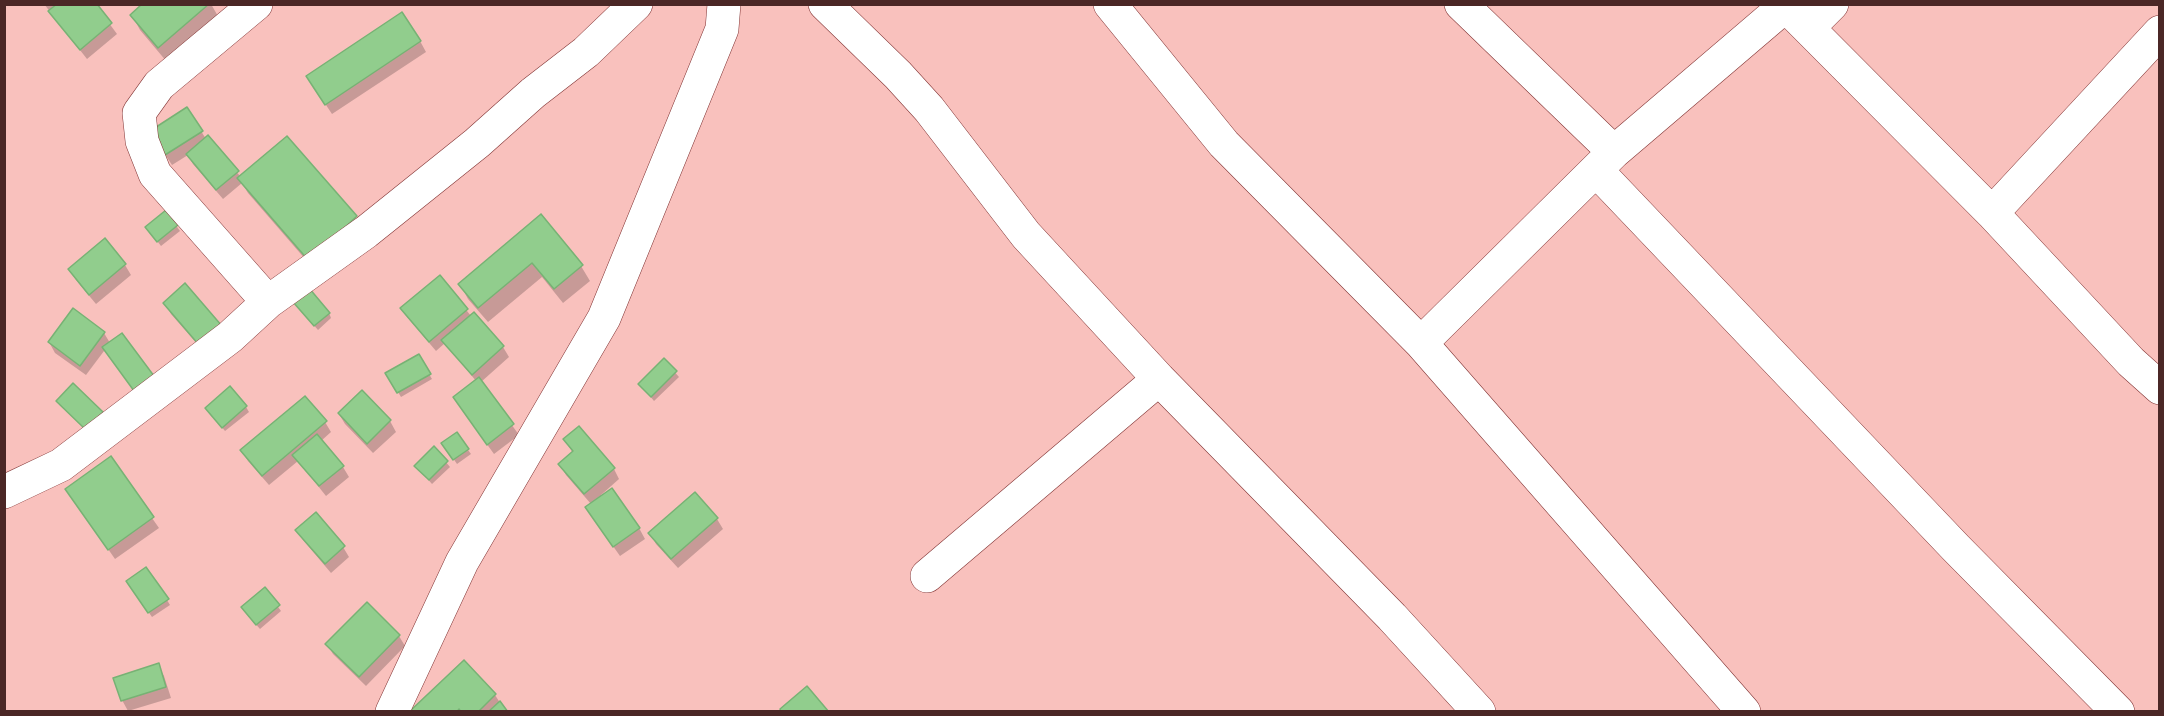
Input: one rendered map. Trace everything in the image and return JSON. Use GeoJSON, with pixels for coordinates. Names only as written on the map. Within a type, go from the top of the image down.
{"type":"FeatureCollection","features":[{"type":"Feature","properties":{"kind":"street"},"geometry":{"type":"LineString","coordinates":[[256,4],[159,85],[139,113],[142,141],[155,174],[268,302]]}},
{"type":"Feature","properties":{"kind":"street"},"geometry":{"type":"LineString","coordinates":[[4,492],[61,465],[230,337],[268,302],[366,232],[477,143],[533,93],[586,52],[636,4]]}},
{"type":"Feature","properties":{"kind":"street"},"geometry":{"type":"LineString","coordinates":[[392,711],[462,562],[604,318],[722,29],[724,4]]}},
{"type":"Feature","properties":{"kind":"street"},"geometry":{"type":"LineString","coordinates":[[825,4],[898,75],[928,109],[1026,235],[1159,379],[1392,617],[1479,711]]}},
{"type":"Feature","properties":{"kind":"street"},"geometry":{"type":"LineString","coordinates":[[1110,4],[1224,144],[1421,343],[1744,711]]}},
{"type":"Feature","properties":{"kind":"street"},"geometry":{"type":"LineString","coordinates":[[1461,4],[1948,539],[2118,711]]}},
{"type":"Feature","properties":{"kind":"street"},"geometry":{"type":"LineString","coordinates":[[1421,343],[1605,161],[1792,13],[1833,4]]}},
{"type":"Feature","properties":{"kind":"street"},"geometry":{"type":"LineString","coordinates":[[1792,13],[1992,213],[2131,362],[2160,388]]}},
{"type":"Feature","properties":{"kind":"street"},"geometry":{"type":"LineString","coordinates":[[1992,213],[2160,32]]}},
{"type":"Feature","properties":{"kind":"street"},"geometry":{"type":"LineString","coordinates":[[927,576],[1159,379]]}},
{"type":"Feature","properties":{"kind":"building"},"geometry":{"type":"Polygon","coordinates":[[[57,4],[97,4],[112,23],[80,50],[48,11],[57,4]]]}},
{"type":"Feature","properties":{"kind":"building"},"geometry":{"type":"Polygon","coordinates":[[[142,4],[209,4],[158,48],[130,15],[142,4]]]}},
{"type":"Feature","properties":{"kind":"building"},"geometry":{"type":"Polygon","coordinates":[[[402,12],[421,41],[325,105],[306,76],[402,12]]]}},
{"type":"Feature","properties":{"kind":"building"},"geometry":{"type":"Polygon","coordinates":[[[187,107],[203,131],[165,155],[150,131],[187,107]]]}},
{"type":"Feature","properties":{"kind":"building"},"geometry":{"type":"Polygon","coordinates":[[[208,135],[239,171],[216,190],[186,154],[208,135]]]}},
{"type":"Feature","properties":{"kind":"building"},"geometry":{"type":"Polygon","coordinates":[[[287,136],[357,216],[309,261],[237,178],[287,136]]]}},
{"type":"Feature","properties":{"kind":"building"},"geometry":{"type":"Polygon","coordinates":[[[166,210],[178,225],[157,242],[145,227],[166,210]]]}},
{"type":"Feature","properties":{"kind":"building"},"geometry":{"type":"Polygon","coordinates":[[[541,214],[583,265],[554,289],[532,263],[478,308],[458,284],[541,214]]]}},
{"type":"Feature","properties":{"kind":"building"},"geometry":{"type":"Polygon","coordinates":[[[105,238],[126,264],[89,295],[68,269],[105,238]]]}},
{"type":"Feature","properties":{"kind":"building"},"geometry":{"type":"Polygon","coordinates":[[[440,275],[468,309],[429,342],[400,308],[440,275]]]}},
{"type":"Feature","properties":{"kind":"building"},"geometry":{"type":"Polygon","coordinates":[[[185,283],[222,326],[199,345],[163,303],[185,283]]]}},
{"type":"Feature","properties":{"kind":"building"},"geometry":{"type":"Polygon","coordinates":[[[309,288],[330,313],[314,326],[293,302],[309,288]]]}},
{"type":"Feature","properties":{"kind":"building"},"geometry":{"type":"Polygon","coordinates":[[[73,308],[105,332],[80,366],[48,342],[73,308]]]}},
{"type":"Feature","properties":{"kind":"building"},"geometry":{"type":"Polygon","coordinates":[[[474,312],[504,346],[472,375],[441,340],[474,312]]]}},
{"type":"Feature","properties":{"kind":"building"},"geometry":{"type":"Polygon","coordinates":[[[122,333],[157,380],[137,395],[102,347],[122,333]]]}},
{"type":"Feature","properties":{"kind":"building"},"geometry":{"type":"Polygon","coordinates":[[[419,354],[431,374],[397,393],[385,373],[419,354]]]}},
{"type":"Feature","properties":{"kind":"building"},"geometry":{"type":"Polygon","coordinates":[[[664,358],[677,371],[651,397],[638,384],[664,358]]]}},
{"type":"Feature","properties":{"kind":"building"},"geometry":{"type":"Polygon","coordinates":[[[479,377],[514,424],[487,445],[453,397],[479,377]]]}},
{"type":"Feature","properties":{"kind":"building"},"geometry":{"type":"Polygon","coordinates":[[[73,383],[103,412],[86,430],[56,401],[73,383]]]}},
{"type":"Feature","properties":{"kind":"building"},"geometry":{"type":"Polygon","coordinates":[[[230,386],[247,406],[222,428],[205,408],[230,386]]]}},
{"type":"Feature","properties":{"kind":"building"},"geometry":{"type":"Polygon","coordinates":[[[362,390],[391,420],[367,444],[338,413],[362,390]]]}},
{"type":"Feature","properties":{"kind":"building"},"geometry":{"type":"Polygon","coordinates":[[[305,396],[327,421],[262,476],[240,450],[305,396]]]}},
{"type":"Feature","properties":{"kind":"building"},"geometry":{"type":"Polygon","coordinates":[[[579,426],[615,468],[584,494],[558,464],[573,451],[563,439],[579,426]]]}},
{"type":"Feature","properties":{"kind":"building"},"geometry":{"type":"Polygon","coordinates":[[[457,432],[469,449],[453,460],[441,443],[457,432]]]}},
{"type":"Feature","properties":{"kind":"building"},"geometry":{"type":"Polygon","coordinates":[[[317,434],[344,466],[319,486],[292,455],[317,434]]]}},
{"type":"Feature","properties":{"kind":"building"},"geometry":{"type":"Polygon","coordinates":[[[434,446],[448,461],[429,480],[414,466],[434,446]]]}},
{"type":"Feature","properties":{"kind":"building"},"geometry":{"type":"Polygon","coordinates":[[[111,456],[154,517],[108,550],[65,489],[111,456]]]}},
{"type":"Feature","properties":{"kind":"building"},"geometry":{"type":"Polygon","coordinates":[[[612,488],[640,528],[613,547],[585,507],[612,488]]]}},
{"type":"Feature","properties":{"kind":"building"},"geometry":{"type":"Polygon","coordinates":[[[695,492],[718,518],[671,559],[648,533],[695,492]]]}},
{"type":"Feature","properties":{"kind":"building"},"geometry":{"type":"Polygon","coordinates":[[[316,512],[345,546],[325,564],[295,530],[316,512]]]}},
{"type":"Feature","properties":{"kind":"building"},"geometry":{"type":"Polygon","coordinates":[[[146,567],[169,599],[148,613],[126,581],[146,567]]]}},
{"type":"Feature","properties":{"kind":"building"},"geometry":{"type":"Polygon","coordinates":[[[265,587],[280,605],[256,625],[241,607],[265,587]]]}},
{"type":"Feature","properties":{"kind":"building"},"geometry":{"type":"Polygon","coordinates":[[[367,602],[400,635],[359,677],[325,644],[367,602]]]}},
{"type":"Feature","properties":{"kind":"building"},"geometry":{"type":"Polygon","coordinates":[[[464,660],[496,694],[478,712],[461,712],[459,709],[457,712],[410,711],[464,660]]]}},
{"type":"Feature","properties":{"kind":"building"},"geometry":{"type":"Polygon","coordinates":[[[159,663],[166,687],[121,701],[113,678],[159,663]]]}},
{"type":"Feature","properties":{"kind":"building"},"geometry":{"type":"Polygon","coordinates":[[[807,686],[829,712],[781,712],[780,709],[807,686]]]}},
{"type":"Feature","properties":{"kind":"building"},"geometry":{"type":"Polygon","coordinates":[[[500,701],[508,712],[488,712],[500,701]]]}}]}
